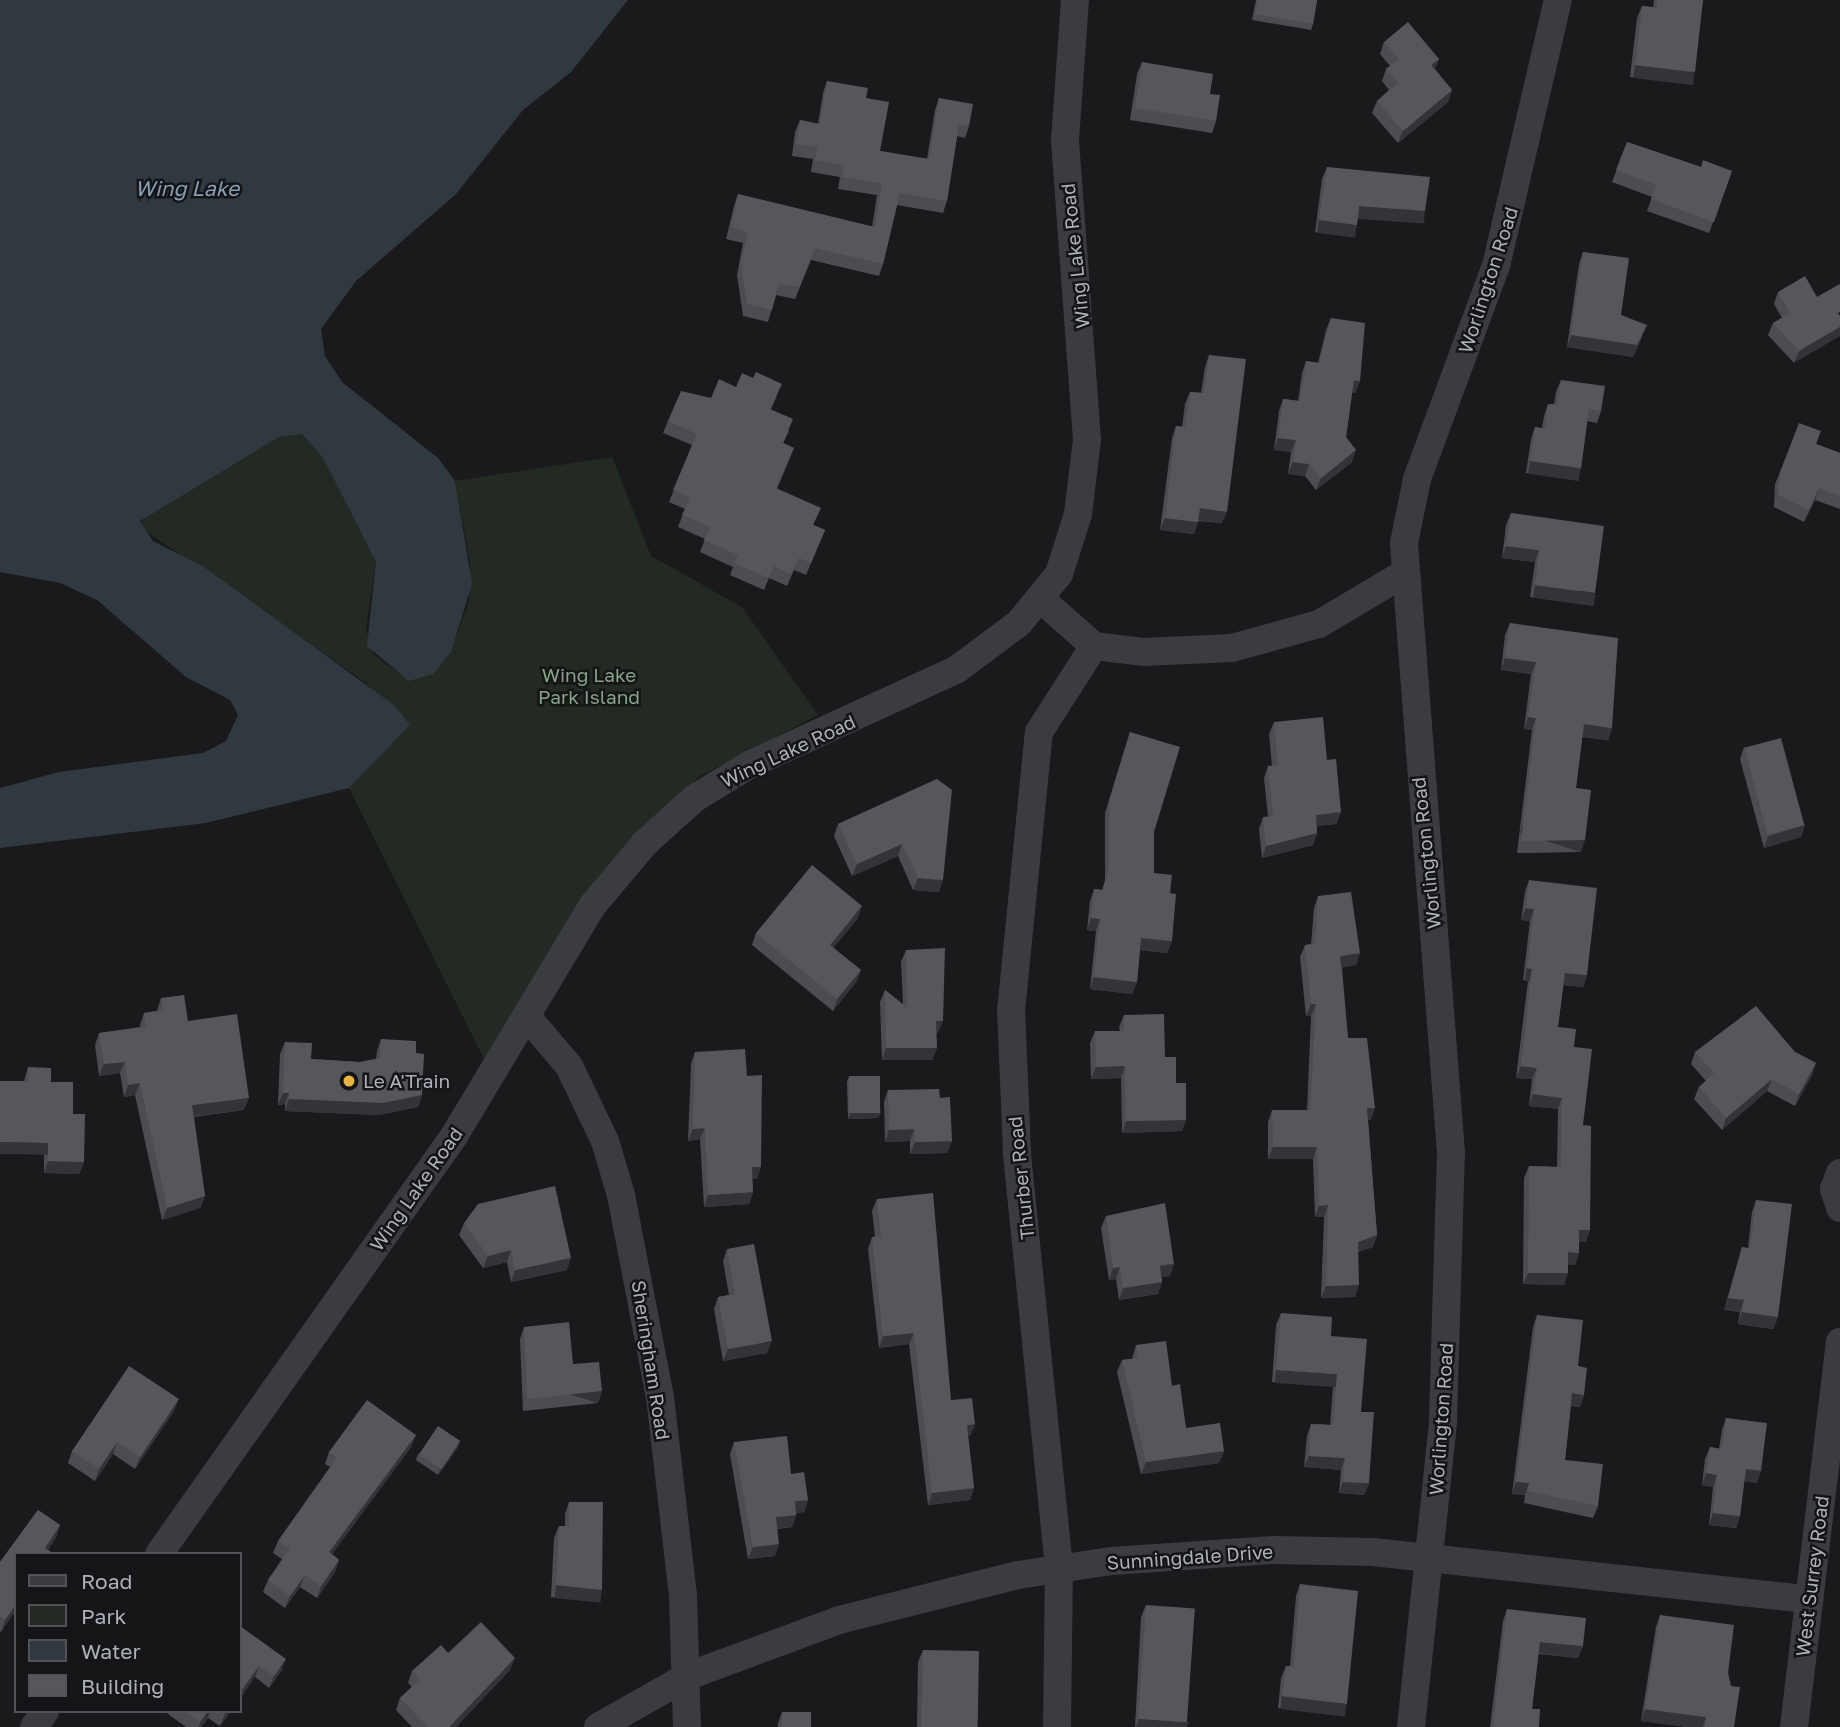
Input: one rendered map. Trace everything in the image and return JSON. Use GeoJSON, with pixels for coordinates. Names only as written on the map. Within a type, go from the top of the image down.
{"type":"FeatureCollection","features":[{"type":"Feature","properties":{"kind":"street","name":"Wing Lake Road"},"geometry":{"type":"LineString","coordinates":[[160,1552],[529,1019],[593,905],[672,816],[749,765],[956,670],[1042,600],[1072,543],[1087,440],[1065,140],[1075,0]]}},
{"type":"Feature","properties":{"kind":"street","name":"Worlington Road"},"geometry":{"type":"LineString","coordinates":[[1411,1727],[1432,1558],[1451,1153],[1405,573],[1417,479],[1496,266],[1558,0]]}},
{"type":"Feature","properties":{"kind":"street"},"geometry":{"type":"LineString","coordinates":[[1042,600],[1094,646],[1143,652],[1258,645],[1319,624],[1405,573]]}},
{"type":"Feature","properties":{"kind":"street","name":"Thurber Road"},"geometry":{"type":"LineString","coordinates":[[1057,1727],[1059,1568],[1017,1152],[1012,1012],[1039,732],[1094,646]]}},
{"type":"Feature","properties":{"kind":"street","name":"Sheringham Road"},"geometry":{"type":"LineString","coordinates":[[529,1019],[569,1066],[605,1141],[621,1195],[660,1397],[688,1676],[687,1727]]}},
{"type":"Feature","properties":{"kind":"street"},"geometry":{"type":"LineString","coordinates":[[1840,1173],[1834,1189],[1840,1208]]}},
{"type":"Feature","properties":{"kind":"street","name":"West Surrey Road"},"geometry":{"type":"LineString","coordinates":[[1794,1727],[1840,1342]]}},
{"type":"Feature","properties":{"kind":"street","name":"Sunningdale Drive"},"geometry":{"type":"LineString","coordinates":[[598,1727],[688,1676],[839,1620],[1059,1568],[1274,1550],[1432,1558],[1810,1599]]}},
{"type":"Feature","properties":{"kind":"green space","name":"Wing Lake Park Island"},"geometry":{"type":"Polygon","coordinates":[[[302,434],[323,458],[376,562],[366,628],[373,654],[409,680],[457,635],[469,601],[470,564],[455,481],[612,457],[651,556],[742,607],[818,715],[698,777],[649,829],[487,1065],[349,788],[409,725],[365,682],[140,527],[145,514],[279,437],[302,434]]]}},
{"type":"Feature","properties":{"kind":"water","name":"Wing Lake"},"geometry":{"type":"Polygon","coordinates":[[[0,0],[628,0],[571,72],[523,110],[456,194],[356,281],[321,329],[325,356],[342,382],[438,458],[455,481],[472,584],[451,652],[433,674],[409,681],[367,646],[376,562],[323,458],[302,434],[279,437],[140,521],[153,541],[204,567],[394,705],[410,725],[349,788],[206,823],[0,848],[0,788],[59,772],[203,753],[226,741],[238,715],[230,700],[186,677],[97,600],[60,583],[0,572],[0,0]]]}},
{"type":"Feature","properties":{"kind":"building"},"geometry":{"type":"Polygon","coordinates":[[[1257,0],[1317,0],[1313,24],[1255,14],[1257,0]]]}},
{"type":"Feature","properties":{"kind":"building"},"geometry":{"type":"Polygon","coordinates":[[[1657,0],[1703,0],[1695,72],[1635,65],[1642,6],[1657,8],[1657,0]]]}},
{"type":"Feature","properties":{"kind":"building"},"geometry":{"type":"Polygon","coordinates":[[[1408,22],[1439,59],[1431,65],[1452,90],[1403,131],[1377,101],[1398,83],[1386,69],[1399,59],[1384,42],[1408,22]]]}},
{"type":"Feature","properties":{"kind":"building"},"geometry":{"type":"Polygon","coordinates":[[[1142,62],[1213,74],[1210,94],[1220,95],[1216,121],[1135,108],[1142,62]]]}},
{"type":"Feature","properties":{"kind":"building"},"geometry":{"type":"Polygon","coordinates":[[[827,81],[868,88],[866,98],[889,102],[880,151],[929,159],[939,98],[973,104],[969,126],[959,124],[947,201],[900,193],[883,264],[815,248],[799,287],[779,283],[772,310],[747,304],[741,263],[748,232],[731,227],[738,194],[875,227],[882,183],[842,177],[844,165],[815,160],[817,147],[796,144],[800,120],[820,124],[827,81]]]}},
{"type":"Feature","properties":{"kind":"building"},"geometry":{"type":"Polygon","coordinates":[[[1627,142],[1701,167],[1703,160],[1732,171],[1714,222],[1651,199],[1656,185],[1616,170],[1627,142]]]}},
{"type":"Feature","properties":{"kind":"building"},"geometry":{"type":"Polygon","coordinates":[[[1327,167],[1430,177],[1425,211],[1359,206],[1357,225],[1319,220],[1327,167]]]}},
{"type":"Feature","properties":{"kind":"building"},"geometry":{"type":"Polygon","coordinates":[[[1583,252],[1629,258],[1621,315],[1647,325],[1637,345],[1571,335],[1583,252]]]}},
{"type":"Feature","properties":{"kind":"building"},"geometry":{"type":"Polygon","coordinates":[[[1805,276],[1817,297],[1840,284],[1840,327],[1799,351],[1773,323],[1790,313],[1778,292],[1805,276]]]}},
{"type":"Feature","properties":{"kind":"building"},"geometry":{"type":"Polygon","coordinates":[[[1331,318],[1365,323],[1360,381],[1354,380],[1346,437],[1356,450],[1321,478],[1309,464],[1293,462],[1296,440],[1278,438],[1283,399],[1300,401],[1306,361],[1319,363],[1331,318]]]}},
{"type":"Feature","properties":{"kind":"building"},"geometry":{"type":"Polygon","coordinates":[[[1209,355],[1246,359],[1227,512],[1200,508],[1198,522],[1165,518],[1176,426],[1185,427],[1190,392],[1204,393],[1209,355]]]}},
{"type":"Feature","properties":{"kind":"building"},"geometry":{"type":"Polygon","coordinates":[[[756,372],[782,384],[770,409],[793,419],[783,443],[794,448],[776,488],[821,508],[813,525],[825,530],[811,563],[799,558],[791,574],[774,566],[768,578],[735,563],[738,555],[704,540],[710,527],[682,515],[690,498],[673,490],[697,434],[668,421],[681,391],[711,398],[719,379],[736,387],[742,373],[753,378],[756,372]]]}},
{"type":"Feature","properties":{"kind":"building"},"geometry":{"type":"Polygon","coordinates":[[[1561,380],[1605,386],[1601,411],[1589,409],[1581,468],[1530,461],[1535,427],[1545,429],[1548,404],[1557,405],[1561,380]]]}},
{"type":"Feature","properties":{"kind":"building"},"geometry":{"type":"Polygon","coordinates":[[[1799,423],[1821,431],[1816,444],[1840,453],[1840,496],[1819,488],[1809,510],[1778,495],[1780,472],[1799,423]]]}},
{"type":"Feature","properties":{"kind":"building"},"geometry":{"type":"Polygon","coordinates":[[[1511,513],[1604,526],[1595,593],[1535,585],[1539,550],[1506,546],[1511,513]]]}},
{"type":"Feature","properties":{"kind":"building"},"geometry":{"type":"Polygon","coordinates":[[[1510,623],[1618,638],[1612,728],[1584,724],[1576,788],[1591,790],[1585,840],[1521,841],[1536,718],[1528,717],[1536,662],[1505,658],[1510,623]]]}},
{"type":"Feature","properties":{"kind":"building"},"geometry":{"type":"Polygon","coordinates":[[[1323,717],[1327,760],[1336,759],[1341,812],[1316,815],[1317,833],[1266,846],[1263,817],[1273,816],[1268,766],[1278,765],[1274,722],[1323,717]]]}},
{"type":"Feature","properties":{"kind":"building"},"geometry":{"type":"Polygon","coordinates":[[[1130,732],[1180,747],[1154,832],[1154,873],[1172,875],[1170,893],[1176,894],[1172,941],[1141,938],[1137,982],[1094,977],[1100,919],[1091,918],[1094,889],[1103,890],[1109,868],[1109,801],[1130,732]]]}},
{"type":"Feature","properties":{"kind":"building"},"geometry":{"type":"Polygon","coordinates":[[[1781,738],[1804,825],[1768,835],[1744,748],[1781,738]]]}},
{"type":"Feature","properties":{"kind":"building"},"geometry":{"type":"Polygon","coordinates":[[[937,779],[952,790],[943,880],[918,878],[902,844],[857,864],[838,824],[937,779]]]}},
{"type":"Feature","properties":{"kind":"building"},"geometry":{"type":"Polygon","coordinates":[[[812,865],[862,906],[830,945],[861,970],[837,999],[756,933],[812,865]]]}},
{"type":"Feature","properties":{"kind":"building"},"geometry":{"type":"Polygon","coordinates":[[[1529,880],[1597,888],[1587,975],[1565,973],[1558,1027],[1576,1029],[1574,1047],[1592,1049],[1583,1125],[1591,1126],[1590,1230],[1579,1230],[1579,1253],[1568,1252],[1568,1273],[1528,1273],[1529,1166],[1561,1167],[1562,1098],[1533,1094],[1537,1068],[1521,1066],[1532,969],[1527,968],[1534,909],[1526,908],[1529,880]]]}},
{"type":"Feature","properties":{"kind":"building"},"geometry":{"type":"Polygon","coordinates":[[[1351,892],[1360,953],[1340,956],[1348,1038],[1367,1038],[1375,1108],[1367,1108],[1377,1235],[1358,1242],[1359,1285],[1326,1286],[1328,1205],[1319,1206],[1317,1147],[1273,1147],[1272,1110],[1310,1110],[1316,1004],[1311,1004],[1305,945],[1315,944],[1318,896],[1351,892]]]}},
{"type":"Feature","properties":{"kind":"building"},"geometry":{"type":"Polygon","coordinates":[[[945,948],[943,1021],[936,1021],[937,1048],[886,1048],[885,990],[907,1008],[906,950],[945,948]]]}},
{"type":"Feature","properties":{"kind":"building"},"geometry":{"type":"Polygon","coordinates":[[[184,995],[188,1021],[237,1014],[249,1098],[192,1105],[205,1196],[167,1208],[140,1083],[128,1085],[125,1062],[104,1064],[99,1033],[146,1027],[144,1013],[163,1010],[161,998],[184,995]]]}},
{"type":"Feature","properties":{"kind":"building"},"geometry":{"type":"Polygon","coordinates":[[[1756,1006],[1795,1052],[1816,1063],[1799,1094],[1772,1079],[1726,1118],[1699,1087],[1714,1073],[1695,1052],[1756,1006]]]}},
{"type":"Feature","properties":{"kind":"building"},"geometry":{"type":"Polygon","coordinates":[[[1164,1014],[1165,1057],[1176,1057],[1176,1083],[1186,1083],[1186,1120],[1126,1121],[1125,1066],[1096,1067],[1095,1031],[1124,1031],[1124,1015],[1164,1014]]]}},
{"type":"Feature","properties":{"kind":"building","name":"Le A'Train"},"geometry":{"type":"Polygon","coordinates":[[[381,1039],[416,1041],[416,1053],[424,1054],[422,1095],[383,1103],[289,1099],[289,1093],[283,1093],[285,1042],[312,1043],[311,1059],[360,1062],[380,1058],[381,1039]]]}},
{"type":"Feature","properties":{"kind":"building"},"geometry":{"type":"Polygon","coordinates":[[[745,1049],[747,1076],[762,1075],[761,1167],[752,1167],[753,1192],[708,1195],[705,1128],[693,1129],[695,1052],[745,1049]]]}},
{"type":"Feature","properties":{"kind":"building"},"geometry":{"type":"Polygon","coordinates":[[[28,1067],[51,1068],[51,1082],[73,1082],[73,1114],[85,1114],[84,1162],[48,1161],[48,1143],[0,1142],[0,1081],[28,1081],[28,1067]]]}},
{"type":"Feature","properties":{"kind":"building"},"geometry":{"type":"Polygon","coordinates":[[[849,1076],[880,1076],[880,1113],[849,1113],[849,1076]]]}},
{"type":"Feature","properties":{"kind":"building"},"geometry":{"type":"Polygon","coordinates":[[[939,1089],[940,1098],[950,1097],[952,1141],[915,1142],[914,1129],[889,1130],[888,1090],[939,1089]]]}},
{"type":"Feature","properties":{"kind":"building"},"geometry":{"type":"Polygon","coordinates":[[[555,1186],[571,1258],[515,1270],[511,1250],[488,1256],[464,1223],[478,1204],[555,1186]]]}},
{"type":"Feature","properties":{"kind":"building"},"geometry":{"type":"Polygon","coordinates":[[[933,1193],[951,1400],[972,1398],[975,1424],[967,1425],[974,1488],[932,1493],[914,1333],[883,1336],[872,1237],[881,1236],[877,1199],[933,1193]]]}},
{"type":"Feature","properties":{"kind":"building"},"geometry":{"type":"Polygon","coordinates":[[[1756,1200],[1792,1204],[1778,1317],[1742,1312],[1744,1300],[1728,1298],[1742,1247],[1750,1249],[1756,1200]]]}},
{"type":"Feature","properties":{"kind":"building"},"geometry":{"type":"Polygon","coordinates":[[[1165,1203],[1174,1264],[1160,1266],[1162,1282],[1123,1288],[1120,1267],[1113,1268],[1106,1216],[1165,1203]]]}},
{"type":"Feature","properties":{"kind":"building"},"geometry":{"type":"Polygon","coordinates":[[[754,1244],[772,1341],[728,1349],[718,1297],[735,1294],[727,1249],[754,1244]]]}},
{"type":"Feature","properties":{"kind":"building"},"geometry":{"type":"Polygon","coordinates":[[[1281,1313],[1332,1317],[1331,1336],[1367,1339],[1361,1412],[1374,1412],[1369,1483],[1343,1482],[1345,1458],[1309,1456],[1311,1424],[1333,1425],[1337,1374],[1276,1370],[1281,1313]]]}},
{"type":"Feature","properties":{"kind":"building"},"geometry":{"type":"Polygon","coordinates":[[[1537,1315],[1583,1320],[1578,1366],[1587,1368],[1584,1395],[1572,1393],[1565,1460],[1603,1464],[1598,1506],[1528,1491],[1529,1483],[1516,1482],[1537,1315]]]}},
{"type":"Feature","properties":{"kind":"building"},"geometry":{"type":"Polygon","coordinates":[[[569,1322],[573,1364],[599,1362],[602,1391],[527,1399],[524,1327],[569,1322]]]}},
{"type":"Feature","properties":{"kind":"building"},"geometry":{"type":"Polygon","coordinates":[[[1166,1341],[1172,1386],[1180,1384],[1186,1428],[1220,1423],[1224,1451],[1146,1462],[1122,1360],[1138,1358],[1136,1345],[1166,1341]]]}},
{"type":"Feature","properties":{"kind":"building"},"geometry":{"type":"Polygon","coordinates":[[[129,1366],[179,1399],[140,1457],[117,1442],[99,1469],[72,1451],[129,1366]]]}},
{"type":"Feature","properties":{"kind":"building"},"geometry":{"type":"Polygon","coordinates":[[[367,1400],[416,1435],[329,1552],[339,1560],[321,1586],[305,1575],[290,1596],[268,1580],[290,1549],[278,1541],[337,1458],[329,1452],[367,1400]]]}},
{"type":"Feature","properties":{"kind":"building"},"geometry":{"type":"Polygon","coordinates":[[[1726,1418],[1767,1423],[1761,1471],[1746,1469],[1740,1516],[1713,1513],[1717,1475],[1706,1473],[1710,1447],[1722,1449],[1726,1418]]]}},
{"type":"Feature","properties":{"kind":"building"},"geometry":{"type":"Polygon","coordinates":[[[438,1426],[460,1441],[441,1469],[419,1454],[438,1426]]]}},
{"type":"Feature","properties":{"kind":"building"},"geometry":{"type":"Polygon","coordinates":[[[787,1436],[791,1474],[804,1472],[808,1500],[795,1501],[796,1515],[776,1517],[779,1544],[753,1547],[734,1442],[787,1436]]]}},
{"type":"Feature","properties":{"kind":"building"},"geometry":{"type":"Polygon","coordinates":[[[569,1502],[603,1502],[602,1590],[556,1585],[559,1526],[569,1526],[569,1502]]]}},
{"type":"Feature","properties":{"kind":"building"},"geometry":{"type":"Polygon","coordinates":[[[38,1510],[60,1525],[45,1548],[51,1552],[14,1552],[14,1607],[5,1620],[0,1616],[0,1562],[38,1510]]]}},
{"type":"Feature","properties":{"kind":"building"},"geometry":{"type":"Polygon","coordinates":[[[1300,1584],[1358,1591],[1347,1704],[1282,1696],[1286,1666],[1294,1667],[1300,1584]]]}},
{"type":"Feature","properties":{"kind":"building"},"geometry":{"type":"Polygon","coordinates":[[[1146,1605],[1195,1608],[1187,1722],[1138,1719],[1146,1605]]]}},
{"type":"Feature","properties":{"kind":"building"},"geometry":{"type":"Polygon","coordinates":[[[1507,1609],[1586,1618],[1583,1646],[1540,1642],[1532,1709],[1540,1709],[1539,1727],[1493,1727],[1507,1609]]]}},
{"type":"Feature","properties":{"kind":"building"},"geometry":{"type":"Polygon","coordinates":[[[1660,1615],[1734,1625],[1728,1673],[1731,1686],[1740,1687],[1734,1727],[1705,1727],[1706,1717],[1645,1709],[1660,1615]]]}},
{"type":"Feature","properties":{"kind":"building"},"geometry":{"type":"Polygon","coordinates":[[[481,1622],[515,1658],[449,1727],[428,1727],[400,1698],[420,1679],[412,1671],[441,1645],[448,1653],[481,1622]]]}},
{"type":"Feature","properties":{"kind":"building"},"geometry":{"type":"Polygon","coordinates":[[[242,1627],[286,1659],[274,1676],[259,1666],[242,1690],[242,1627]]]}},
{"type":"Feature","properties":{"kind":"building"},"geometry":{"type":"Polygon","coordinates":[[[923,1650],[979,1651],[978,1727],[922,1727],[923,1650]]]}},
{"type":"Feature","properties":{"kind":"building"},"geometry":{"type":"Polygon","coordinates":[[[782,1712],[811,1712],[811,1727],[782,1727],[782,1712]]]}},
{"type":"Feature","properties":{"kind":"building"},"geometry":{"type":"Polygon","coordinates":[[[188,1713],[207,1713],[200,1722],[188,1713]]]}},
{"type":"Feature","properties":{"kind":"place","name":"Le A'Train"},"geometry":{"type":"Point","coordinates":[349,1081]}}]}
